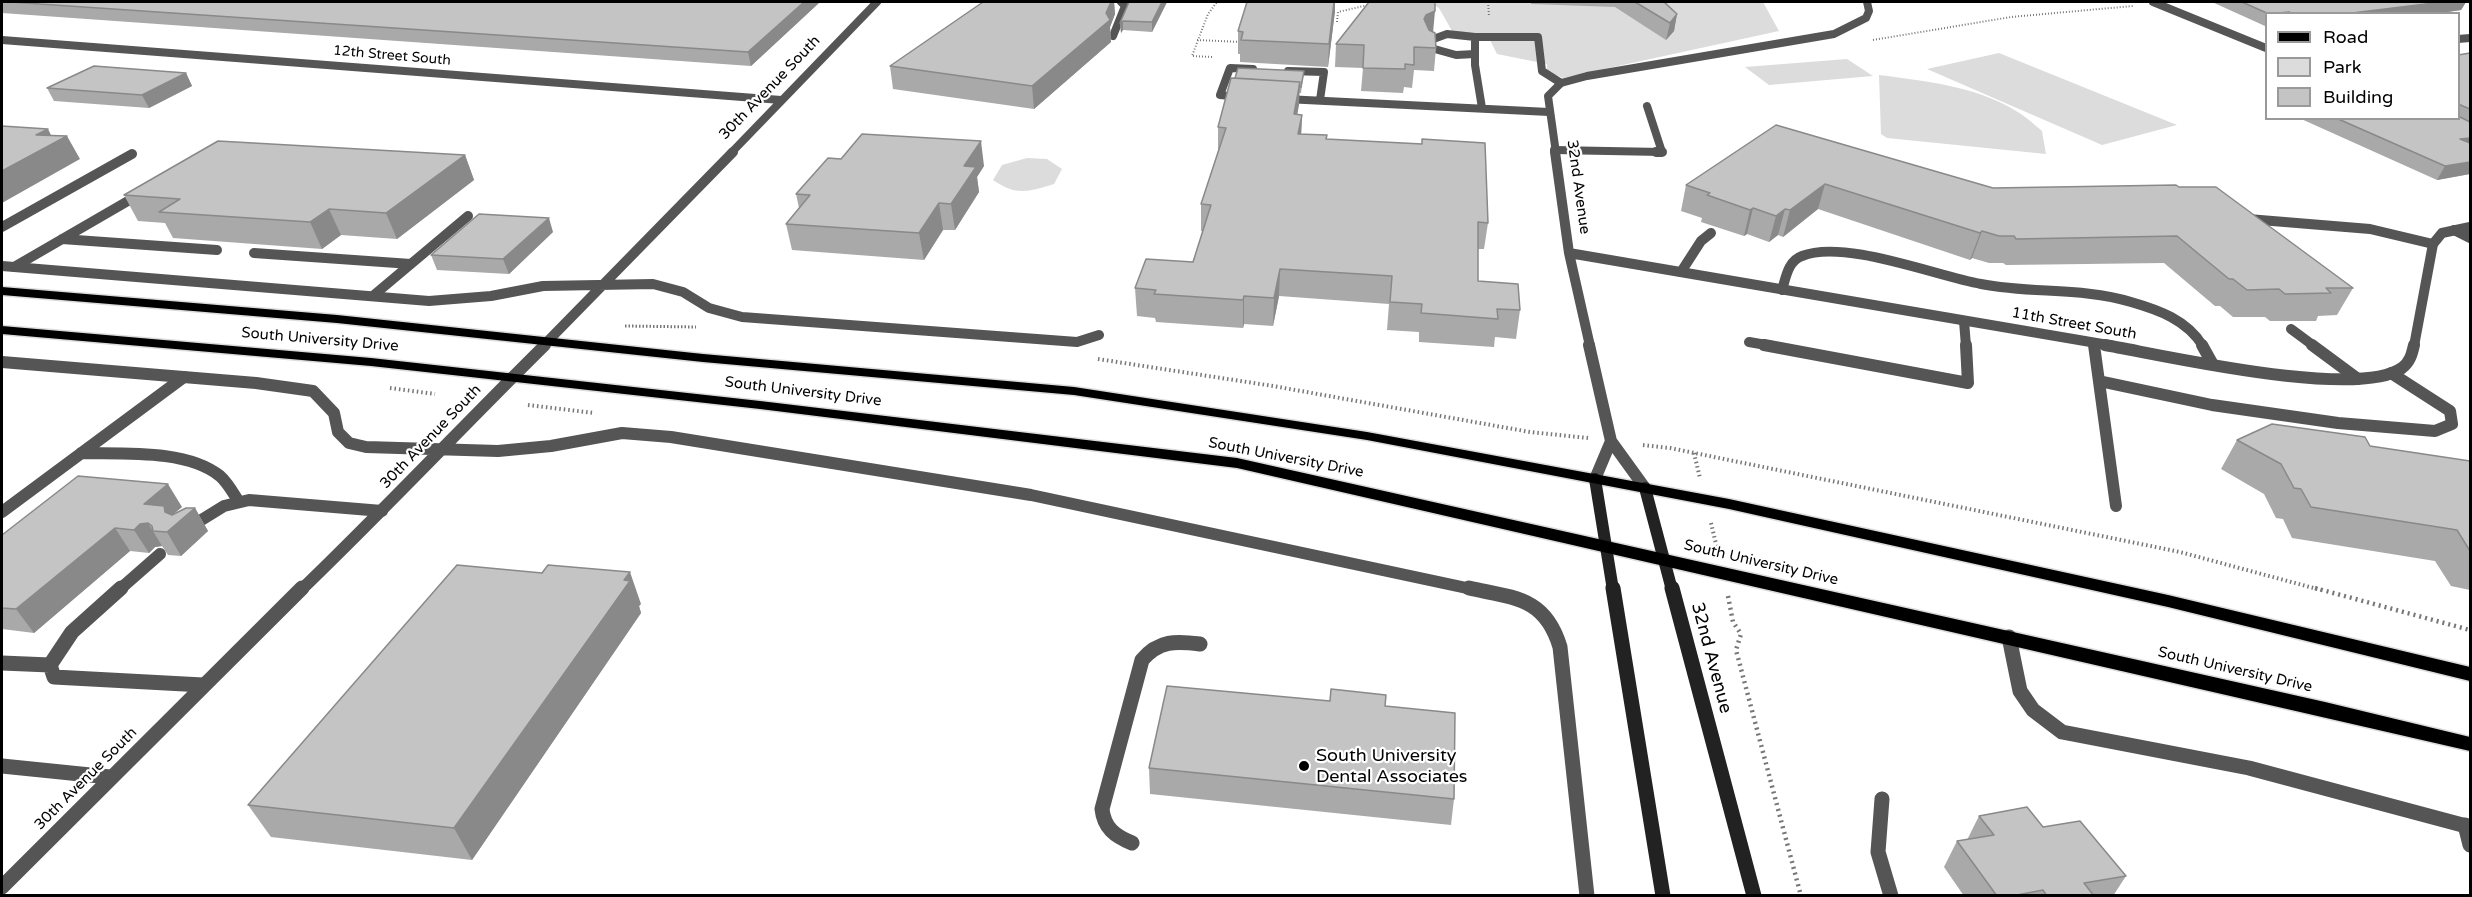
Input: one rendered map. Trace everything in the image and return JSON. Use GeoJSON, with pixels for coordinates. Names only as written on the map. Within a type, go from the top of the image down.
{"type":"FeatureCollection","features":[{"type":"Feature","properties":{"kind":"main road","name":"South University Drive"},"geometry":{"type":"LineString","coordinates":[[2,291],[337,319],[703,358],[1074,391],[1367,436],[1706,499],[2168,601],[2470,674]]}},
{"type":"Feature","properties":{"kind":"main road","name":"South University Drive"},"geometry":{"type":"LineString","coordinates":[[2,330],[370,362],[1237,463],[2009,637],[2470,744]]}},
{"type":"Feature","properties":{"kind":"main road"},"geometry":{"type":"LineString","coordinates":[[1595,479],[1663,896]]}},
{"type":"Feature","properties":{"kind":"main road","name":"32nd Avenue"},"geometry":{"type":"LineString","coordinates":[[1645,488],[1754,896]]}},
{"type":"Feature","properties":{"kind":"street","name":"30th Avenue South"},"geometry":{"type":"LineString","coordinates":[[2,887],[202,685],[382,511],[440,449],[605,285],[877,2]]}},
{"type":"Feature","properties":{"kind":"street"},"geometry":{"type":"LineString","coordinates":[[1113,36],[1125,6],[1121,2]]}},
{"type":"Feature","properties":{"kind":"street"},"geometry":{"type":"LineString","coordinates":[[1475,54],[1446,54],[1431,48],[1428,41],[1447,34],[1475,37],[1538,37],[1542,71],[1561,83],[1587,76],[1834,34],[1866,18],[1869,11],[1867,2]]}},
{"type":"Feature","properties":{"kind":"street"},"geometry":{"type":"LineString","coordinates":[[2155,3],[2265,48]]}},
{"type":"Feature","properties":{"kind":"street"},"geometry":{"type":"LineString","coordinates":[[1475,37],[1482,108]]}},
{"type":"Feature","properties":{"kind":"street","name":"12th Street South"},"geometry":{"type":"LineString","coordinates":[[2,40],[781,100]]}},
{"type":"Feature","properties":{"kind":"street"},"geometry":{"type":"LineString","coordinates":[[1253,97],[1220,96],[1230,68],[1265,70]]}},
{"type":"Feature","properties":{"kind":"street"},"geometry":{"type":"LineString","coordinates":[[1277,70],[1324,72],[1320,100]]}},
{"type":"Feature","properties":{"kind":"street","name":"32nd Avenue"},"geometry":{"type":"LineString","coordinates":[[1561,83],[1548,96],[1569,253],[1611,441],[1645,488]]}},
{"type":"Feature","properties":{"kind":"street"},"geometry":{"type":"LineString","coordinates":[[1275,98],[1549,112]]}},
{"type":"Feature","properties":{"kind":"street"},"geometry":{"type":"LineString","coordinates":[[1554,150],[1662,152],[1647,106]]}},
{"type":"Feature","properties":{"kind":"street"},"geometry":{"type":"LineString","coordinates":[[2,227],[132,153]]}},
{"type":"Feature","properties":{"kind":"street"},"geometry":{"type":"LineString","coordinates":[[14,267],[153,187]]}},
{"type":"Feature","properties":{"kind":"street"},"geometry":{"type":"LineString","coordinates":[[374,295],[468,216]]}},
{"type":"Feature","properties":{"kind":"street"},"geometry":{"type":"LineString","coordinates":[[2241,219],[2370,229],[2433,244]]}},
{"type":"Feature","properties":{"kind":"street"},"geometry":{"type":"LineString","coordinates":[[2391,373],[2401,369],[2412,356],[2433,244],[2442,234],[2470,226]]}},
{"type":"Feature","properties":{"kind":"street"},"geometry":{"type":"LineString","coordinates":[[2454,230],[2470,238]]}},
{"type":"Feature","properties":{"kind":"street"},"geometry":{"type":"LineString","coordinates":[[1681,272],[1697,247],[1711,233]]}},
{"type":"Feature","properties":{"kind":"street"},"geometry":{"type":"LineString","coordinates":[[62,239],[217,250]]}},
{"type":"Feature","properties":{"kind":"street"},"geometry":{"type":"LineString","coordinates":[[254,253],[411,264]]}},
{"type":"Feature","properties":{"kind":"street","name":"11th Street South"},"geometry":{"type":"LineString","coordinates":[[1569,253],[2304,377],[2358,379],[2391,373]]}},
{"type":"Feature","properties":{"kind":"street"},"geometry":{"type":"LineString","coordinates":[[1782,290],[1790,266],[1796,258],[1828,253],[1898,261],[1988,286],[2078,291],[2149,308],[2178,321],[2199,337],[2212,363]]}},
{"type":"Feature","properties":{"kind":"street"},"geometry":{"type":"LineString","coordinates":[[2,266],[429,301],[491,296],[543,286],[653,284],[683,292],[709,309],[742,316],[1077,342],[1099,334]]}},
{"type":"Feature","properties":{"kind":"street"},"geometry":{"type":"LineString","coordinates":[[1749,342],[1968,383],[1964,321]]}},
{"type":"Feature","properties":{"kind":"street"},"geometry":{"type":"LineString","coordinates":[[2291,329],[2358,379]]}},
{"type":"Feature","properties":{"kind":"street"},"geometry":{"type":"LineString","coordinates":[[2094,343],[2116,506]]}},
{"type":"Feature","properties":{"kind":"street"},"geometry":{"type":"LineString","coordinates":[[2,362],[184,377],[313,391],[334,413],[338,432],[349,443],[366,447],[504,450],[551,446],[591,437],[622,434],[670,437],[1031,495],[1509,597],[1534,605],[1550,618],[1560,647],[1587,896]]}},
{"type":"Feature","properties":{"kind":"street"},"geometry":{"type":"LineString","coordinates":[[2099,381],[2212,405],[2338,423],[2435,431],[2452,424],[2450,411],[2391,373]]}},
{"type":"Feature","properties":{"kind":"street"},"geometry":{"type":"LineString","coordinates":[[2,512],[184,377]]}},
{"type":"Feature","properties":{"kind":"street"},"geometry":{"type":"LineString","coordinates":[[1595,479],[1611,441]]}},
{"type":"Feature","properties":{"kind":"street"},"geometry":{"type":"LineString","coordinates":[[81,453],[162,456],[201,465],[220,475],[239,502]]}},
{"type":"Feature","properties":{"kind":"street"},"geometry":{"type":"LineString","coordinates":[[186,530],[224,506],[249,500],[382,511]]}},
{"type":"Feature","properties":{"kind":"street"},"geometry":{"type":"LineString","coordinates":[[50,665],[72,632],[160,554]]}},
{"type":"Feature","properties":{"kind":"street"},"geometry":{"type":"LineString","coordinates":[[2009,637],[2020,691],[2033,710],[2062,732],[2248,768],[2468,826],[2470,845]]}},
{"type":"Feature","properties":{"kind":"street"},"geometry":{"type":"LineString","coordinates":[[1132,843],[1112,834],[1102,821],[1102,809],[1142,660],[1151,648],[1168,641],[1200,644]]}},
{"type":"Feature","properties":{"kind":"street"},"geometry":{"type":"LineString","coordinates":[[2,663],[50,665]]}},
{"type":"Feature","properties":{"kind":"street"},"geometry":{"type":"LineString","coordinates":[[50,665],[54,677],[202,685]]}},
{"type":"Feature","properties":{"kind":"street"},"geometry":{"type":"LineString","coordinates":[[2,766],[110,777]]}},
{"type":"Feature","properties":{"kind":"street"},"geometry":{"type":"LineString","coordinates":[[1882,799],[1878,852],[1892,896]]}},
{"type":"Feature","properties":{"kind":"path"},"geometry":{"type":"LineString","coordinates":[[1873,40],[2011,16],[2155,3]]}},
{"type":"Feature","properties":{"kind":"path"},"geometry":{"type":"LineString","coordinates":[[1337,22],[1338,12],[1373,4]]}},
{"type":"Feature","properties":{"kind":"path"},"geometry":{"type":"LineString","coordinates":[[1197,40],[1241,42]]}},
{"type":"Feature","properties":{"kind":"path"},"geometry":{"type":"LineString","coordinates":[[624,326],[706,328]]}},
{"type":"Feature","properties":{"kind":"path"},"geometry":{"type":"LineString","coordinates":[[1095,359],[1273,386],[1530,432],[1694,453],[2180,552],[2470,630]]}},
{"type":"Feature","properties":{"kind":"path"},"geometry":{"type":"LineString","coordinates":[[1694,453],[1733,622],[1741,634],[1736,650],[1801,896]]}},
{"type":"Feature","properties":{"kind":"green space"},"geometry":{"type":"Polygon","coordinates":[[[1429,2],[1763,2],[1779,31],[1563,78],[1547,71],[1547,64],[1497,54],[1489,38],[1452,31],[1439,8],[1429,2]]]}},
{"type":"Feature","properties":{"kind":"green space"},"geometry":{"type":"Polygon","coordinates":[[[1999,53],[2177,125],[2102,145],[1927,69],[1999,53]]]}},
{"type":"Feature","properties":{"kind":"green space"},"geometry":{"type":"Polygon","coordinates":[[[1847,59],[1873,76],[1769,85],[1745,67],[1847,59]]]}},
{"type":"Feature","properties":{"kind":"green space"},"geometry":{"type":"Polygon","coordinates":[[[1879,75],[1950,86],[2001,103],[2023,115],[2042,131],[2046,154],[1887,138],[1881,134],[1879,75]]]}},
{"type":"Feature","properties":{"kind":"green space"},"geometry":{"type":"Polygon","coordinates":[[[1027,158],[1047,159],[1062,169],[1054,184],[1022,191],[1001,185],[993,180],[1002,165],[1027,158]]]}},
{"type":"Feature","properties":{"kind":"building"},"geometry":{"type":"Polygon","coordinates":[[[10,2],[804,2],[748,52],[10,2]]]}},
{"type":"Feature","properties":{"kind":"building"},"geometry":{"type":"Polygon","coordinates":[[[983,2],[1111,2],[1106,13],[1110,20],[1032,86],[890,66],[983,2]]]}},
{"type":"Feature","properties":{"kind":"building"},"geometry":{"type":"Polygon","coordinates":[[[1129,2],[1162,2],[1152,22],[1123,21],[1120,23],[1129,2]]]}},
{"type":"Feature","properties":{"kind":"building"},"geometry":{"type":"Polygon","coordinates":[[[1247,2],[1334,2],[1329,44],[1241,40],[1243,32],[1238,31],[1247,2]]]}},
{"type":"Feature","properties":{"kind":"building"},"geometry":{"type":"Polygon","coordinates":[[[1369,2],[1435,2],[1435,11],[1426,15],[1424,19],[1429,30],[1435,33],[1436,48],[1414,47],[1414,65],[1405,64],[1405,69],[1363,68],[1364,45],[1336,44],[1369,2]]]}},
{"type":"Feature","properties":{"kind":"building"},"geometry":{"type":"Polygon","coordinates":[[[1635,2],[1664,2],[1677,14],[1670,23],[1635,2]]]}},
{"type":"Feature","properties":{"kind":"building"},"geometry":{"type":"Polygon","coordinates":[[[2242,2],[2442,2],[2360,12],[2265,12],[2242,2]]]}},
{"type":"Feature","properties":{"kind":"building"},"geometry":{"type":"Polygon","coordinates":[[[2470,53],[2470,109],[2460,105],[2460,55],[2470,53]]]}},
{"type":"Feature","properties":{"kind":"building"},"geometry":{"type":"Polygon","coordinates":[[[94,66],[186,73],[142,95],[47,88],[94,66]]]}},
{"type":"Feature","properties":{"kind":"building"},"geometry":{"type":"Polygon","coordinates":[[[1238,68],[1304,71],[1301,87],[1300,82],[1235,78],[1238,68]]]}},
{"type":"Feature","properties":{"kind":"building"},"geometry":{"type":"Polygon","coordinates":[[[1231,78],[1300,82],[1294,114],[1302,115],[1298,134],[1327,135],[1326,139],[1422,144],[1422,139],[1485,143],[1488,223],[1478,222],[1478,281],[1518,284],[1520,310],[1497,309],[1498,319],[1421,313],[1422,304],[1390,302],[1392,276],[1280,269],[1274,298],[1244,296],[1243,300],[1154,294],[1156,290],[1135,288],[1146,259],[1193,262],[1211,205],[1201,204],[1226,128],[1218,127],[1231,78]]]}},
{"type":"Feature","properties":{"kind":"building"},"geometry":{"type":"Polygon","coordinates":[[[2460,117],[2470,122],[2470,138],[2460,139],[2470,143],[2470,162],[2445,166],[2341,120],[2460,120],[2460,117]]]}},
{"type":"Feature","properties":{"kind":"building"},"geometry":{"type":"Polygon","coordinates":[[[1776,125],[1993,188],[2176,185],[2179,187],[2216,187],[2353,288],[2326,288],[2331,293],[2285,294],[2279,289],[2247,290],[2233,279],[2229,279],[2177,236],[2016,239],[2014,236],[1999,236],[1982,231],[1980,233],[1825,184],[1790,210],[1785,209],[1776,216],[1753,208],[1750,210],[1686,185],[1776,125]]]}},
{"type":"Feature","properties":{"kind":"building"},"geometry":{"type":"Polygon","coordinates":[[[2,126],[48,129],[36,135],[67,136],[2,171],[2,126]]]}},
{"type":"Feature","properties":{"kind":"building"},"geometry":{"type":"Polygon","coordinates":[[[862,134],[981,141],[964,166],[976,167],[951,204],[939,203],[919,233],[786,224],[810,195],[796,194],[828,158],[841,159],[862,134]]]}},
{"type":"Feature","properties":{"kind":"building"},"geometry":{"type":"Polygon","coordinates":[[[218,141],[465,155],[386,213],[329,209],[310,222],[159,212],[180,199],[124,195],[218,141]]]}},
{"type":"Feature","properties":{"kind":"building"},"geometry":{"type":"Polygon","coordinates":[[[479,214],[549,218],[503,259],[431,255],[479,214]]]}},
{"type":"Feature","properties":{"kind":"building"},"geometry":{"type":"Polygon","coordinates":[[[2272,424],[2365,437],[2370,446],[2470,461],[2470,551],[2457,530],[2311,507],[2301,489],[2294,488],[2281,464],[2237,440],[2272,424]]]}},
{"type":"Feature","properties":{"kind":"building"},"geometry":{"type":"Polygon","coordinates":[[[78,476],[168,484],[144,504],[164,506],[165,512],[172,515],[186,508],[195,508],[167,532],[153,531],[152,526],[148,523],[140,524],[134,530],[115,528],[16,609],[2,608],[2,535],[78,476]]]}},
{"type":"Feature","properties":{"kind":"building"},"geometry":{"type":"Polygon","coordinates":[[[457,565],[542,573],[548,565],[630,572],[624,580],[630,581],[454,828],[248,805],[457,565]]]}},
{"type":"Feature","properties":{"kind":"building","name":"South University Dental Associates"},"geometry":{"type":"Polygon","coordinates":[[[1167,686],[1330,701],[1331,689],[1386,695],[1385,706],[1455,713],[1454,799],[1149,768],[1167,686]]]}},
{"type":"Feature","properties":{"kind":"building"},"geometry":{"type":"Polygon","coordinates":[[[2027,807],[2043,827],[2080,821],[2126,876],[2084,883],[2094,896],[2047,896],[2043,890],[2012,896],[1997,896],[1957,841],[1994,835],[1979,816],[2027,807]]]}},
{"type":"Feature","properties":{"kind":"place","name":"South University Dental Associates"},"geometry":{"type":"Point","coordinates":[1304,766]}}]}
